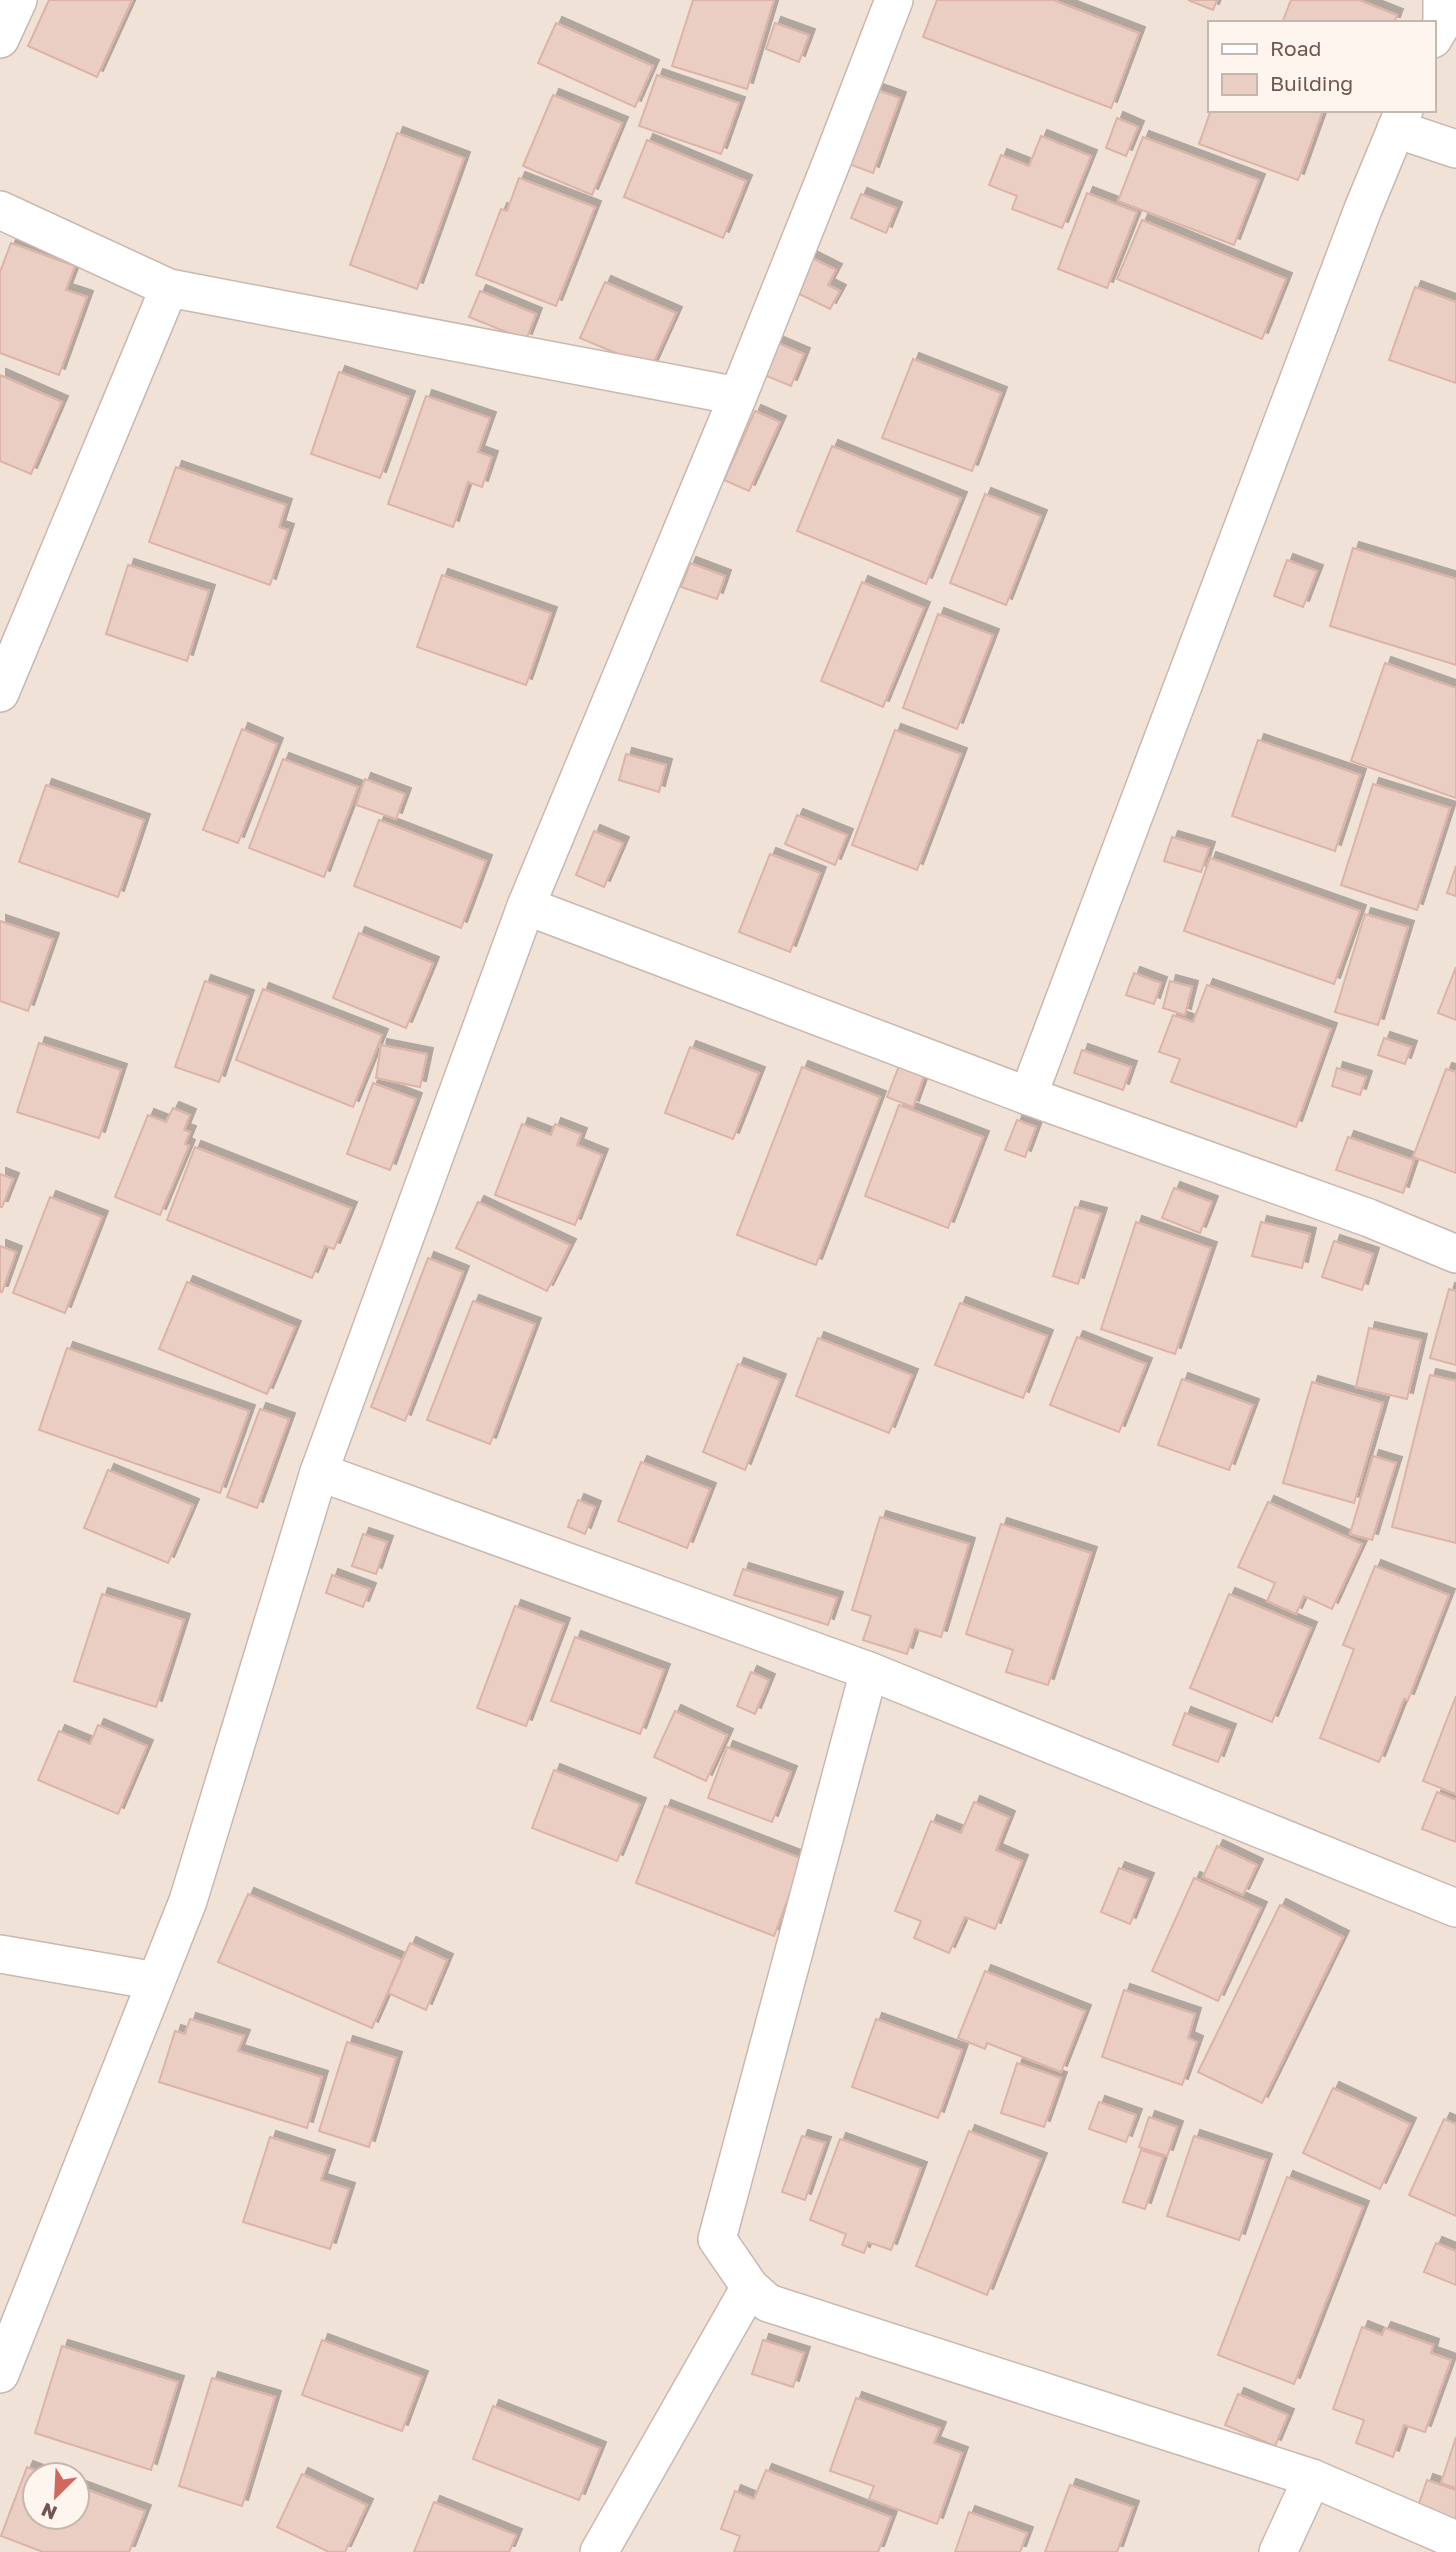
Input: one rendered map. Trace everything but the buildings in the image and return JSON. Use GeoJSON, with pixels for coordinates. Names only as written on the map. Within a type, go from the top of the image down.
{"type":"FeatureCollection","features":[{"type":"Feature","properties":{"kind":"street"},"geometry":{"type":"LineString","coordinates":[[0,38],[18,0]]}},
{"type":"Feature","properties":{"kind":"street"},"geometry":{"type":"LineString","coordinates":[[0,2374],[188,1901],[319,1472],[526,906],[737,396],[894,0]]}},
{"type":"Feature","properties":{"kind":"street"},"geometry":{"type":"LineString","coordinates":[[1435,36],[1442,24],[1442,0]]}},
{"type":"Feature","properties":{"kind":"street"},"geometry":{"type":"LineString","coordinates":[[1028,1096],[1363,209],[1400,119],[1456,149]]}},
{"type":"Feature","properties":{"kind":"street"},"geometry":{"type":"LineString","coordinates":[[0,210],[169,288],[737,396]]}},
{"type":"Feature","properties":{"kind":"street"},"geometry":{"type":"LineString","coordinates":[[0,693],[169,288]]}},
{"type":"Feature","properties":{"kind":"street"},"geometry":{"type":"LineString","coordinates":[[526,906],[1028,1096],[1369,1218],[1456,1254]]}},
{"type":"Feature","properties":{"kind":"street"},"geometry":{"type":"LineString","coordinates":[[319,1472],[869,1671],[1456,1908]]}},
{"type":"Feature","properties":{"kind":"street"},"geometry":{"type":"LineString","coordinates":[[869,1671],[717,2239],[750,2287],[768,2302],[1312,2478],[1456,2540]]}},
{"type":"Feature","properties":{"kind":"street"},"geometry":{"type":"LineString","coordinates":[[0,1954],[156,1981]]}},
{"type":"Feature","properties":{"kind":"street"},"geometry":{"type":"LineString","coordinates":[[599,2552],[750,2287]]}},
{"type":"Feature","properties":{"kind":"street"},"geometry":{"type":"LineString","coordinates":[[1278,2552],[1312,2478]]}},
{"type":"Feature","properties":{"kind":"shaded area"},"geometry":{"type":"Polygon","coordinates":[[[0,0],[1456,0],[1456,2552],[0,2552],[0,0]]]}}]}
